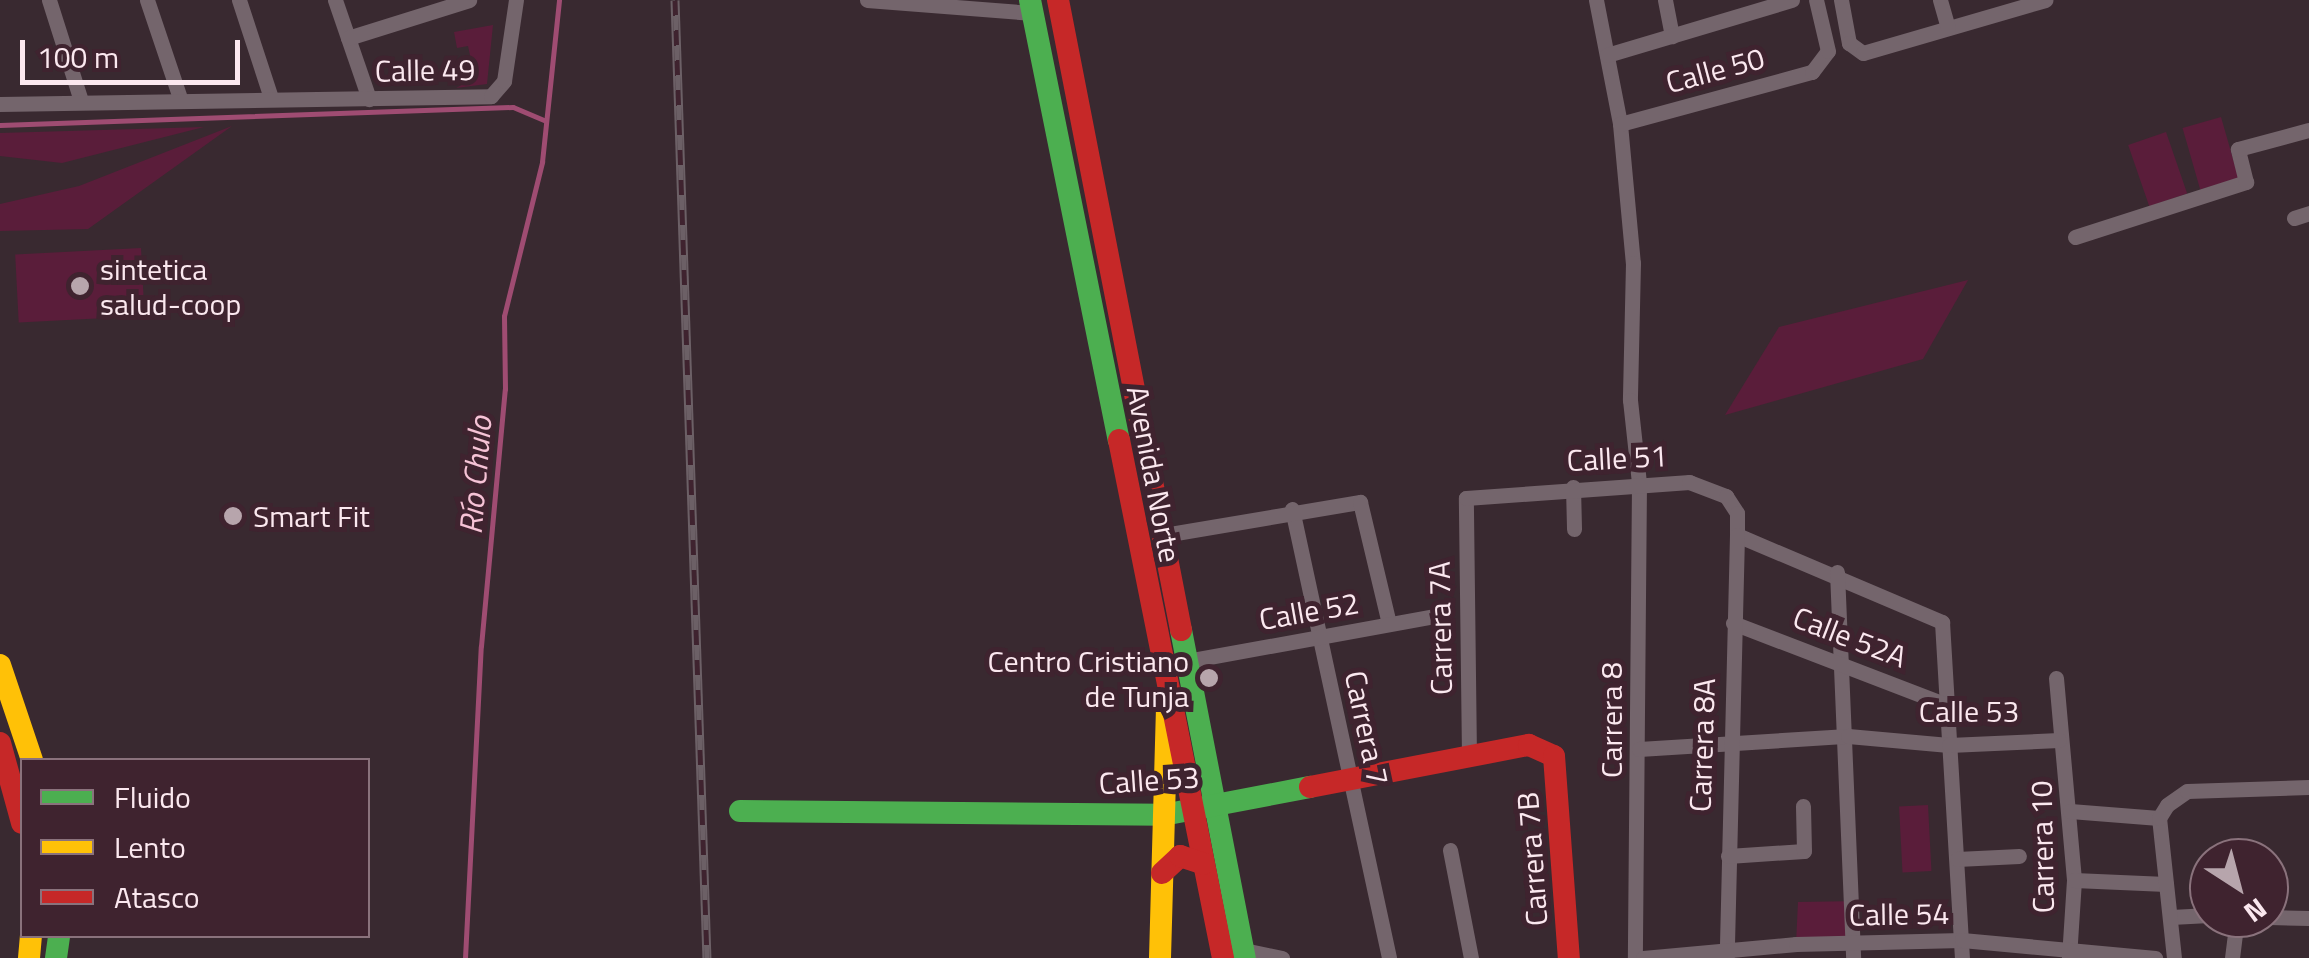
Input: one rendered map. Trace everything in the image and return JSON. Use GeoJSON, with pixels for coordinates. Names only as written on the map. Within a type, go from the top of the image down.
{"type":"FeatureCollection","features":[{"type":"Feature","properties":{"kind":"main road","name":"Avenida Norte"},"geometry":{"type":"LineString","coordinates":[[1058,0],[1186,662],[1218,805],[1238,955]]}},
{"type":"Feature","properties":{"kind":"main road","name":"Avenida Norte"},"geometry":{"type":"LineString","coordinates":[[1032,6],[1204,864],[1238,955]]}},
{"type":"Feature","properties":{"kind":"main road"},"geometry":{"type":"LineString","coordinates":[[0,665],[31,758]]}},
{"type":"Feature","properties":{"kind":"main road"},"geometry":{"type":"LineString","coordinates":[[1160,958],[1168,686]]}},
{"type":"Feature","properties":{"kind":"main road"},"geometry":{"type":"LineString","coordinates":[[0,743],[20,816]]}},
{"type":"Feature","properties":{"kind":"main road","name":"Calle 53"},"geometry":{"type":"LineString","coordinates":[[740,812],[1163,815],[1530,745],[1554,756]]}},
{"type":"Feature","properties":{"kind":"main road","name":"Carrera 7B"},"geometry":{"type":"LineString","coordinates":[[1554,756],[1569,958]]}},
{"type":"Feature","properties":{"kind":"main road"},"geometry":{"type":"LineString","coordinates":[[1162,873],[1180,856],[1204,864]]}},
{"type":"Feature","properties":{"kind":"street"},"geometry":{"type":"LineString","coordinates":[[49,0],[81,101]]}},
{"type":"Feature","properties":{"kind":"street"},"geometry":{"type":"LineString","coordinates":[[147,0],[180,98]]}},
{"type":"Feature","properties":{"kind":"street"},"geometry":{"type":"LineString","coordinates":[[240,0],[271,98]]}},
{"type":"Feature","properties":{"kind":"street"},"geometry":{"type":"LineString","coordinates":[[335,0],[368,99]]}},
{"type":"Feature","properties":{"kind":"street"},"geometry":{"type":"LineString","coordinates":[[348,38],[469,0]]}},
{"type":"Feature","properties":{"kind":"street","name":"Calle 49"},"geometry":{"type":"LineString","coordinates":[[0,104],[180,98],[491,96],[504,80],[519,0]]}},
{"type":"Feature","properties":{"kind":"street"},"geometry":{"type":"LineString","coordinates":[[866,0],[1032,6]]}},
{"type":"Feature","properties":{"kind":"street","name":"Carrera 8"},"geometry":{"type":"LineString","coordinates":[[1596,0],[1620,124],[1633,264],[1630,400],[1639,483],[1639,958]]}},
{"type":"Feature","properties":{"kind":"street"},"geometry":{"type":"LineString","coordinates":[[1665,0],[1672,36]]}},
{"type":"Feature","properties":{"kind":"street"},"geometry":{"type":"LineString","coordinates":[[1607,55],[1792,0]]}},
{"type":"Feature","properties":{"kind":"street","name":"Calle 50"},"geometry":{"type":"LineString","coordinates":[[1620,124],[1823,64],[1828,51],[1816,0]]}},
{"type":"Feature","properties":{"kind":"street"},"geometry":{"type":"LineString","coordinates":[[1841,0],[1854,52],[2045,0]]}},
{"type":"Feature","properties":{"kind":"street"},"geometry":{"type":"LineString","coordinates":[[1940,0],[1948,28]]}},
{"type":"Feature","properties":{"kind":"street"},"geometry":{"type":"LineString","coordinates":[[2075,237],[2246,182],[2238,150],[2309,130]]}},
{"type":"Feature","properties":{"kind":"street","name":"Calle 51"},"geometry":{"type":"LineString","coordinates":[[1466,498],[1639,483],[1707,484],[1726,496],[1737,513],[1737,535]]}},
{"type":"Feature","properties":{"kind":"street"},"geometry":{"type":"LineString","coordinates":[[1574,487],[1574,528]]}},
{"type":"Feature","properties":{"kind":"street","name":"Carrera 7A"},"geometry":{"type":"LineString","coordinates":[[1466,498],[1468,757]]}},
{"type":"Feature","properties":{"kind":"street","name":"Carrera 7A"},"geometry":{"type":"LineString","coordinates":[[1292,509],[1360,502],[1389,624]]}},
{"type":"Feature","properties":{"kind":"street"},"geometry":{"type":"LineString","coordinates":[[1164,535],[1292,509]]}},
{"type":"Feature","properties":{"kind":"street","name":"Carrera 7"},"geometry":{"type":"LineString","coordinates":[[1292,509],[1390,958]]}},
{"type":"Feature","properties":{"kind":"street"},"geometry":{"type":"LineString","coordinates":[[1737,535],[1837,572],[1942,622],[1962,958]]}},
{"type":"Feature","properties":{"kind":"street","name":"Carrera 8A"},"geometry":{"type":"LineString","coordinates":[[1727,955],[1729,744],[1737,535]]}},
{"type":"Feature","properties":{"kind":"street"},"geometry":{"type":"LineString","coordinates":[[1837,572],[1848,736],[1852,950]]}},
{"type":"Feature","properties":{"kind":"street","name":"Calle 52"},"geometry":{"type":"LineString","coordinates":[[1186,662],[1440,615]]}},
{"type":"Feature","properties":{"kind":"street","name":"Calle 52A"},"geometry":{"type":"LineString","coordinates":[[1733,623],[1946,705]]}},
{"type":"Feature","properties":{"kind":"street","name":"Carrera 10"},"geometry":{"type":"LineString","coordinates":[[2056,678],[2058,740],[2067,757],[2074,880],[2069,953]]}},
{"type":"Feature","properties":{"kind":"street","name":"Calle 53"},"geometry":{"type":"LineString","coordinates":[[1640,749],[1848,736],[1949,745],[2058,740]]}},
{"type":"Feature","properties":{"kind":"street"},"geometry":{"type":"LineString","coordinates":[[2174,958],[2159,818],[2174,796],[2309,787]]}},
{"type":"Feature","properties":{"kind":"street"},"geometry":{"type":"LineString","coordinates":[[1728,856],[1804,852],[1803,806]]}},
{"type":"Feature","properties":{"kind":"street"},"geometry":{"type":"LineString","coordinates":[[2070,810],[2159,818]]}},
{"type":"Feature","properties":{"kind":"street"},"geometry":{"type":"LineString","coordinates":[[1450,850],[1472,958]]}},
{"type":"Feature","properties":{"kind":"street"},"geometry":{"type":"LineString","coordinates":[[1957,859],[2018,856]]}},
{"type":"Feature","properties":{"kind":"street"},"geometry":{"type":"LineString","coordinates":[[2074,880],[2166,884]]}},
{"type":"Feature","properties":{"kind":"street"},"geometry":{"type":"LineString","coordinates":[[2171,917],[2189,916]]}},
{"type":"Feature","properties":{"kind":"street","name":"Calle 54"},"geometry":{"type":"LineString","coordinates":[[1639,958],[1852,950],[1962,940],[2069,953],[2155,958]]}},
{"type":"Feature","properties":{"kind":"street"},"geometry":{"type":"LineString","coordinates":[[1238,955],[1282,958]]}},
{"type":"Feature","properties":{"kind":"shaded area"},"geometry":{"type":"Polygon","coordinates":[[[493,25],[487,84],[456,88],[475,78],[468,46],[457,48],[454,32],[493,25]]]}},
{"type":"Feature","properties":{"kind":"shaded area"},"geometry":{"type":"Polygon","coordinates":[[[2221,117],[2239,179],[2200,190],[2183,128],[2221,117]]]}},
{"type":"Feature","properties":{"kind":"shaded area"},"geometry":{"type":"Polygon","coordinates":[[[232,126],[88,229],[0,231],[0,204],[79,186],[232,126]]]}},
{"type":"Feature","properties":{"kind":"shaded area"},"geometry":{"type":"Polygon","coordinates":[[[204,127],[62,163],[0,156],[0,133],[204,127]]]}},
{"type":"Feature","properties":{"kind":"shaded area"},"geometry":{"type":"Polygon","coordinates":[[[2166,132],[2187,193],[2149,206],[2128,145],[2166,132]]]}},
{"type":"Feature","properties":{"kind":"shaded area","name":"sintetica salud-coop"},"geometry":{"type":"Polygon","coordinates":[[[141,248],[145,316],[19,323],[15,255],[141,248]]]}},
{"type":"Feature","properties":{"kind":"shaded area"},"geometry":{"type":"Polygon","coordinates":[[[1968,280],[1923,359],[1725,415],[1779,327],[1968,280]]]}},
{"type":"Feature","properties":{"kind":"shaded area"},"geometry":{"type":"Polygon","coordinates":[[[1928,805],[1931,871],[1902,872],[1899,807],[1928,805]]]}},
{"type":"Feature","properties":{"kind":"shaded area"},"geometry":{"type":"Polygon","coordinates":[[[1861,901],[1852,943],[1796,944],[1798,902],[1861,901]]]}},
{"type":"Feature","properties":{"kind":"waterway","name":"Río Chulo"},"geometry":{"type":"LineString","coordinates":[[465,958],[481,646],[505,389],[504,316],[542,162],[559,0]]}},
{"type":"Feature","properties":{"kind":"waterway"},"geometry":{"type":"LineString","coordinates":[[0,125],[513,107],[544,120]]}},
{"type":"Feature","properties":{"kind":"railway"},"geometry":{"type":"LineString","coordinates":[[675,0],[707,958]]}},
{"type":"Feature","properties":{"kind":"traffic: fast"},"geometry":{"type":"LineString","coordinates":[[1030,0],[1119,440]]}},
{"type":"Feature","properties":{"kind":"traffic: fast"},"geometry":{"type":"LineString","coordinates":[[1181,630],[1245,958]]}},
{"type":"Feature","properties":{"kind":"traffic: fast"},"geometry":{"type":"LineString","coordinates":[[740,811],[1163,815],[1310,787]]}},
{"type":"Feature","properties":{"kind":"traffic: fast"},"geometry":{"type":"LineString","coordinates":[[56,958],[59,938]]}},
{"type":"Feature","properties":{"kind":"traffic: slow"},"geometry":{"type":"LineString","coordinates":[[0,665],[31,758]]}},
{"type":"Feature","properties":{"kind":"traffic: slow"},"geometry":{"type":"LineString","coordinates":[[1160,958],[1167,712]]}},
{"type":"Feature","properties":{"kind":"traffic: slow"},"geometry":{"type":"LineString","coordinates":[[29,958],[31,938]]}},
{"type":"Feature","properties":{"kind":"traffic: jam"},"geometry":{"type":"LineString","coordinates":[[1058,0],[1181,630]]}},
{"type":"Feature","properties":{"kind":"traffic: jam"},"geometry":{"type":"LineString","coordinates":[[1119,440],[1223,958]]}},
{"type":"Feature","properties":{"kind":"traffic: jam"},"geometry":{"type":"LineString","coordinates":[[0,743],[20,816]]}},
{"type":"Feature","properties":{"kind":"traffic: jam"},"geometry":{"type":"LineString","coordinates":[[1310,787],[1529,745],[1554,756],[1569,958]]}},
{"type":"Feature","properties":{"kind":"traffic: jam"},"geometry":{"type":"LineString","coordinates":[[1162,873],[1180,856],[1204,864]]}},
{"type":"Feature","properties":{"kind":"place","name":"sintetica salud-coop"},"geometry":{"type":"Point","coordinates":[80,286]}},
{"type":"Feature","properties":{"kind":"place","name":"Smart Fit"},"geometry":{"type":"Point","coordinates":[233,516]}},
{"type":"Feature","properties":{"kind":"place","name":"Centro Cristiano de Tunja"},"geometry":{"type":"Point","coordinates":[1209,678]}}]}
